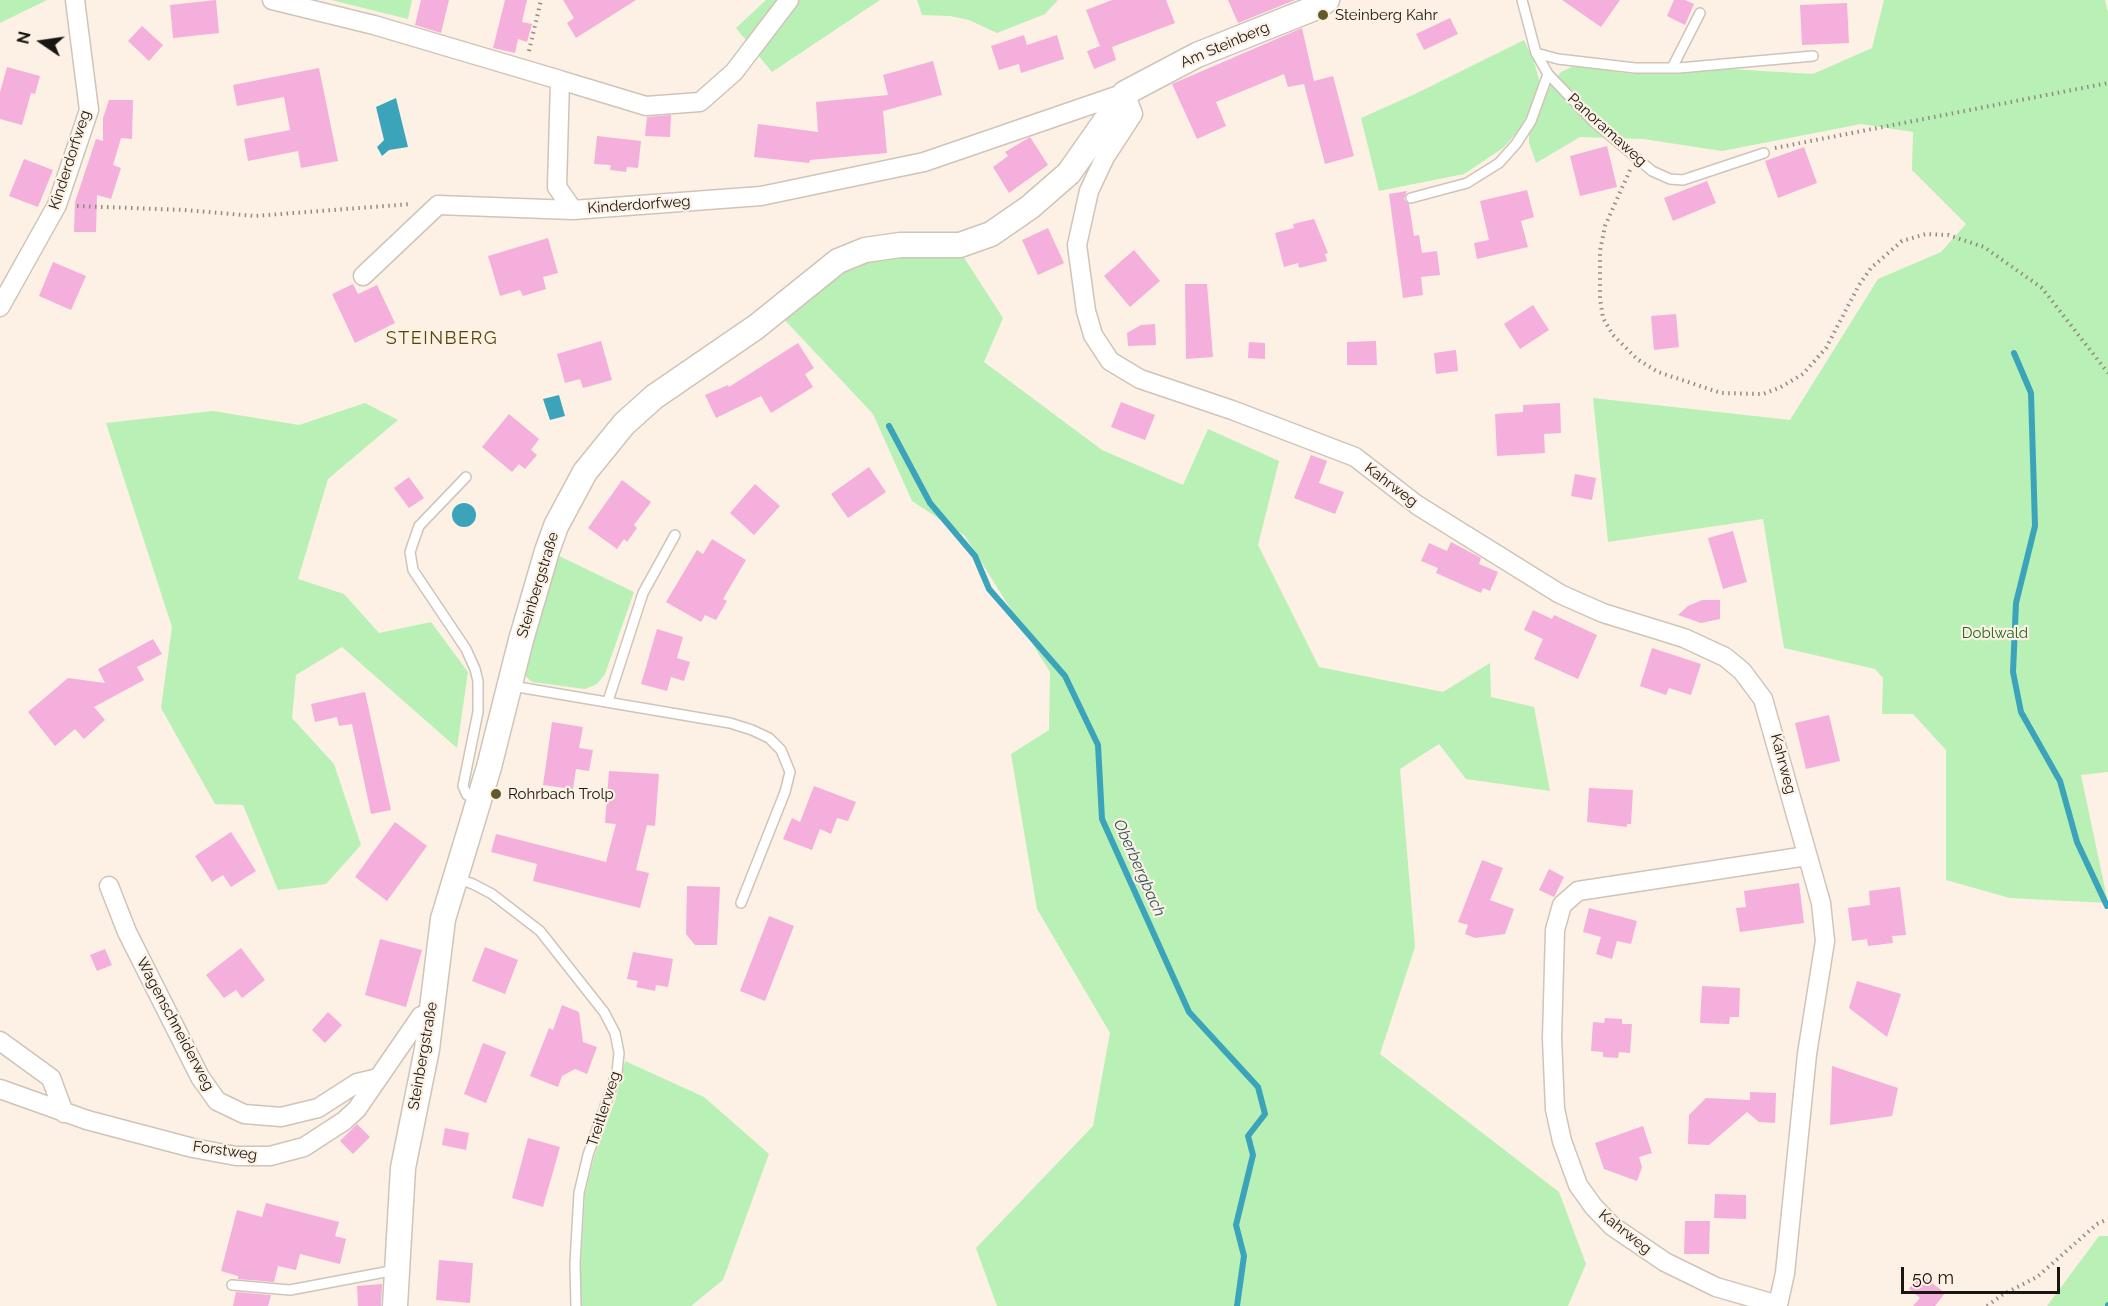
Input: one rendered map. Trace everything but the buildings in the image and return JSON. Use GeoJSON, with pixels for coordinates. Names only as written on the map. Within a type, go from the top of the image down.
{"type":"FeatureCollection","features":[{"type":"Feature","properties":{"kind":"main road","name":"Am Steinberg"},"geometry":{"type":"LineString","coordinates":[[1125,93],[1197,55],[1317,7],[1327,0]]}},
{"type":"Feature","properties":{"kind":"main road","name":"Steinbergstraße"},"geometry":{"type":"LineString","coordinates":[[395,1306],[403,1168],[427,1049],[439,945],[454,878],[480,799],[531,600],[556,526],[585,472],[624,424],[654,397],[756,327],[848,255],[882,247],[960,245],[977,241],[1003,227],[1069,173],[1125,93]]}},
{"type":"Feature","properties":{"kind":"street","name":"Kinderdorfweg"},"geometry":{"type":"LineString","coordinates":[[0,307],[57,205],[89,110],[75,0]]}},
{"type":"Feature","properties":{"kind":"street"},"geometry":{"type":"LineString","coordinates":[[272,0],[374,25],[646,106],[700,102],[734,72],[789,0]]}},
{"type":"Feature","properties":{"kind":"street","name":"Kinderdorfweg"},"geometry":{"type":"LineString","coordinates":[[560,80],[557,187],[573,210],[761,196],[924,162],[1125,93]]}},
{"type":"Feature","properties":{"kind":"street","name":"Kahrweg"},"geometry":{"type":"LineString","coordinates":[[1125,93],[1133,114],[1105,157],[1089,191],[1077,245],[1086,311],[1093,335],[1110,361],[1140,379],[1345,452],[1417,505],[1560,594],[1603,614],[1684,638],[1725,657],[1742,671],[1763,699],[1821,903],[1824,941],[1807,1054],[1785,1273],[1778,1305],[1716,1287],[1665,1262],[1612,1226],[1593,1206],[1578,1185],[1562,1141],[1555,1109],[1552,1038],[1555,930],[1562,905],[1578,891],[1807,856]]}},
{"type":"Feature","properties":{"kind":"street"},"geometry":{"type":"LineString","coordinates":[[363,276],[438,205],[573,210]]}},
{"type":"Feature","properties":{"kind":"street","name":"Wagenschneiderweg"},"geometry":{"type":"LineString","coordinates":[[109,886],[127,932],[200,1077],[217,1101],[244,1114],[281,1117],[318,1108],[357,1083],[378,1078]]}},
{"type":"Feature","properties":{"kind":"street","name":"Forstweg"},"geometry":{"type":"LineString","coordinates":[[0,1089],[64,1113],[216,1153],[270,1156],[304,1147],[332,1130],[357,1108],[421,1016],[431,1013]]}},
{"type":"Feature","properties":{"kind":"street"},"geometry":{"type":"LineString","coordinates":[[0,1041],[51,1078],[64,1113]]}},
{"type":"Feature","properties":{"kind":"lane","name":"Panoramaweg"},"geometry":{"type":"LineString","coordinates":[[1522,0],[1536,53],[1548,74],[1594,122],[1652,171],[1670,179],[1683,180],[1764,153]]}},
{"type":"Feature","properties":{"kind":"lane"},"geometry":{"type":"LineString","coordinates":[[1672,68],[1700,13]]}},
{"type":"Feature","properties":{"kind":"lane"},"geometry":{"type":"LineString","coordinates":[[1536,53],[1594,64],[1672,68],[1813,56]]}},
{"type":"Feature","properties":{"kind":"lane"},"geometry":{"type":"LineString","coordinates":[[1412,198],[1467,183],[1499,163],[1516,144],[1531,121],[1548,74]]}},
{"type":"Feature","properties":{"kind":"lane"},"geometry":{"type":"LineString","coordinates":[[466,477],[419,526],[410,552],[413,570],[466,649],[475,669],[478,681],[478,712],[463,786],[466,795],[480,799]]}},
{"type":"Feature","properties":{"kind":"lane"},"geometry":{"type":"LineString","coordinates":[[608,701],[643,593],[675,535]]}},
{"type":"Feature","properties":{"kind":"lane"},"geometry":{"type":"LineString","coordinates":[[509,686],[608,701],[752,730],[769,738],[781,750],[790,772],[785,792],[741,903]]}},
{"type":"Feature","properties":{"kind":"lane","name":"Treitlerweg"},"geometry":{"type":"LineString","coordinates":[[454,878],[473,884],[492,894],[540,931],[604,1012],[615,1033],[619,1053],[617,1072],[588,1155],[579,1193],[575,1263],[576,1306]]}},
{"type":"Feature","properties":{"kind":"lane"},"geometry":{"type":"LineString","coordinates":[[232,1285],[290,1290],[396,1270]]}},
{"type":"Feature","properties":{"kind":"path"},"geometry":{"type":"LineString","coordinates":[[525,70],[541,0]]}},
{"type":"Feature","properties":{"kind":"path"},"geometry":{"type":"LineString","coordinates":[[1764,153],[1781,146],[2108,83]]}},
{"type":"Feature","properties":{"kind":"path"},"geometry":{"type":"LineString","coordinates":[[1637,158],[1605,226],[1600,251],[1600,299],[1603,318],[1613,335],[1637,359],[1658,372],[1721,393],[1763,394],[1779,388],[1803,374],[1826,348],[1859,285],[1871,268],[1902,241],[1926,234],[1963,238],[1984,247],[2042,288],[2108,373]]}},
{"type":"Feature","properties":{"kind":"path"},"geometry":{"type":"LineString","coordinates":[[57,205],[184,210],[255,216],[424,203],[438,205]]}},
{"type":"Feature","properties":{"kind":"path"},"geometry":{"type":"LineString","coordinates":[[1987,1306],[2037,1277],[2097,1224],[2108,1219]]}},
{"type":"Feature","properties":{"kind":"green space"},"geometry":{"type":"Polygon","coordinates":[[[0,0],[47,0],[0,23],[0,0]]]}},
{"type":"Feature","properties":{"kind":"green space"},"geometry":{"type":"Polygon","coordinates":[[[331,0],[412,0],[408,19],[331,0]]]}},
{"type":"Feature","properties":{"kind":"green space"},"geometry":{"type":"Polygon","coordinates":[[[766,0],[880,0],[772,72],[736,28],[766,0]]]}},
{"type":"Feature","properties":{"kind":"green space"},"geometry":{"type":"Polygon","coordinates":[[[917,0],[1058,0],[1045,14],[997,33],[969,20],[950,16],[922,15],[917,0]]]}},
{"type":"Feature","properties":{"kind":"green space","name":"Doblwald"},"geometry":{"type":"Polygon","coordinates":[[[1884,0],[2105,0],[2108,12],[2108,772],[2081,775],[2108,903],[2010,898],[1946,880],[1946,750],[1913,714],[1882,714],[1883,678],[1875,669],[1784,648],[1763,519],[1608,542],[1593,398],[1790,420],[1878,279],[1941,252],[1966,224],[1912,170],[1913,132],[1861,124],[1722,151],[1643,139],[1580,137],[1536,163],[1529,143],[1529,132],[1547,91],[1561,72],[1574,66],[1632,74],[1730,69],[1813,74],[1872,48],[1884,0]]]}},
{"type":"Feature","properties":{"kind":"green space"},"geometry":{"type":"Polygon","coordinates":[[[1524,40],[1534,61],[1539,80],[1537,93],[1521,128],[1503,148],[1464,174],[1379,191],[1361,118],[1524,40]]]}},
{"type":"Feature","properties":{"kind":"green space"},"geometry":{"type":"Polygon","coordinates":[[[961,253],[1003,318],[984,362],[1102,450],[1183,485],[1208,429],[1279,461],[1258,545],[1319,667],[1443,692],[1490,663],[1491,697],[1534,707],[1550,791],[1466,779],[1439,744],[1400,769],[1415,947],[1380,1054],[1559,1192],[1586,1264],[1568,1306],[997,1306],[976,1248],[1093,1126],[1110,1033],[1037,909],[1011,754],[1049,730],[1050,672],[965,536],[912,501],[873,414],[782,317],[838,269],[892,255],[961,253]]]}},
{"type":"Feature","properties":{"kind":"green space"},"geometry":{"type":"Polygon","coordinates":[[[365,403],[398,420],[328,479],[298,579],[344,594],[379,633],[431,622],[468,672],[457,748],[342,647],[296,675],[292,718],[334,764],[361,845],[326,884],[278,890],[243,805],[215,804],[161,708],[172,627],[106,423],[213,411],[299,425],[365,403]]]}},
{"type":"Feature","properties":{"kind":"green space"},"geometry":{"type":"Polygon","coordinates":[[[555,554],[634,592],[605,674],[597,684],[585,689],[532,682],[523,674],[555,554]]]}},
{"type":"Feature","properties":{"kind":"green space"},"geometry":{"type":"Polygon","coordinates":[[[625,1061],[704,1097],[769,1154],[723,1280],[691,1306],[581,1306],[585,1194],[594,1157],[615,1101],[625,1061]]]}},
{"type":"Feature","properties":{"kind":"green space"},"geometry":{"type":"Polygon","coordinates":[[[2099,1236],[2108,1236],[2108,1306],[2047,1306],[2099,1236]]]}},
{"type":"Feature","properties":{"kind":"water"},"geometry":{"type":"Polygon","coordinates":[[[396,98],[408,147],[389,150],[382,156],[377,147],[384,140],[376,107],[396,98]]]}},
{"type":"Feature","properties":{"kind":"water"},"geometry":{"type":"Polygon","coordinates":[[[559,395],[565,416],[550,420],[543,399],[559,395]]]}},
{"type":"Feature","properties":{"kind":"water"},"geometry":{"type":"Polygon","coordinates":[[[464,503],[473,506],[476,515],[473,524],[464,527],[455,524],[452,515],[455,506],[464,503]]]}},
{"type":"Feature","properties":{"kind":"waterway"},"geometry":{"type":"LineString","coordinates":[[2014,353],[2031,393],[2035,526],[2016,603],[2013,672],[2021,712],[2060,781],[2077,842],[2107,906]]}},
{"type":"Feature","properties":{"kind":"waterway","name":"Oberbergbach"},"geometry":{"type":"LineString","coordinates":[[889,426],[930,503],[975,556],[989,589],[1065,676],[1098,745],[1102,819],[1189,1012],[1258,1087],[1265,1114],[1248,1136],[1253,1155],[1236,1225],[1244,1256],[1237,1306]]}},
{"type":"Feature","properties":{"kind":"place","name":"Steinberg Kahr"},"geometry":{"type":"Point","coordinates":[1323,15]}},
{"type":"Feature","properties":{"kind":"place","name":"Rohrbach Trolp"},"geometry":{"type":"Point","coordinates":[496,794]}},
{"type":"Feature","properties":{"kind":"district","name":"STEINBERG"},"geometry":{"type":"Point","coordinates":[442,339]}}]}
